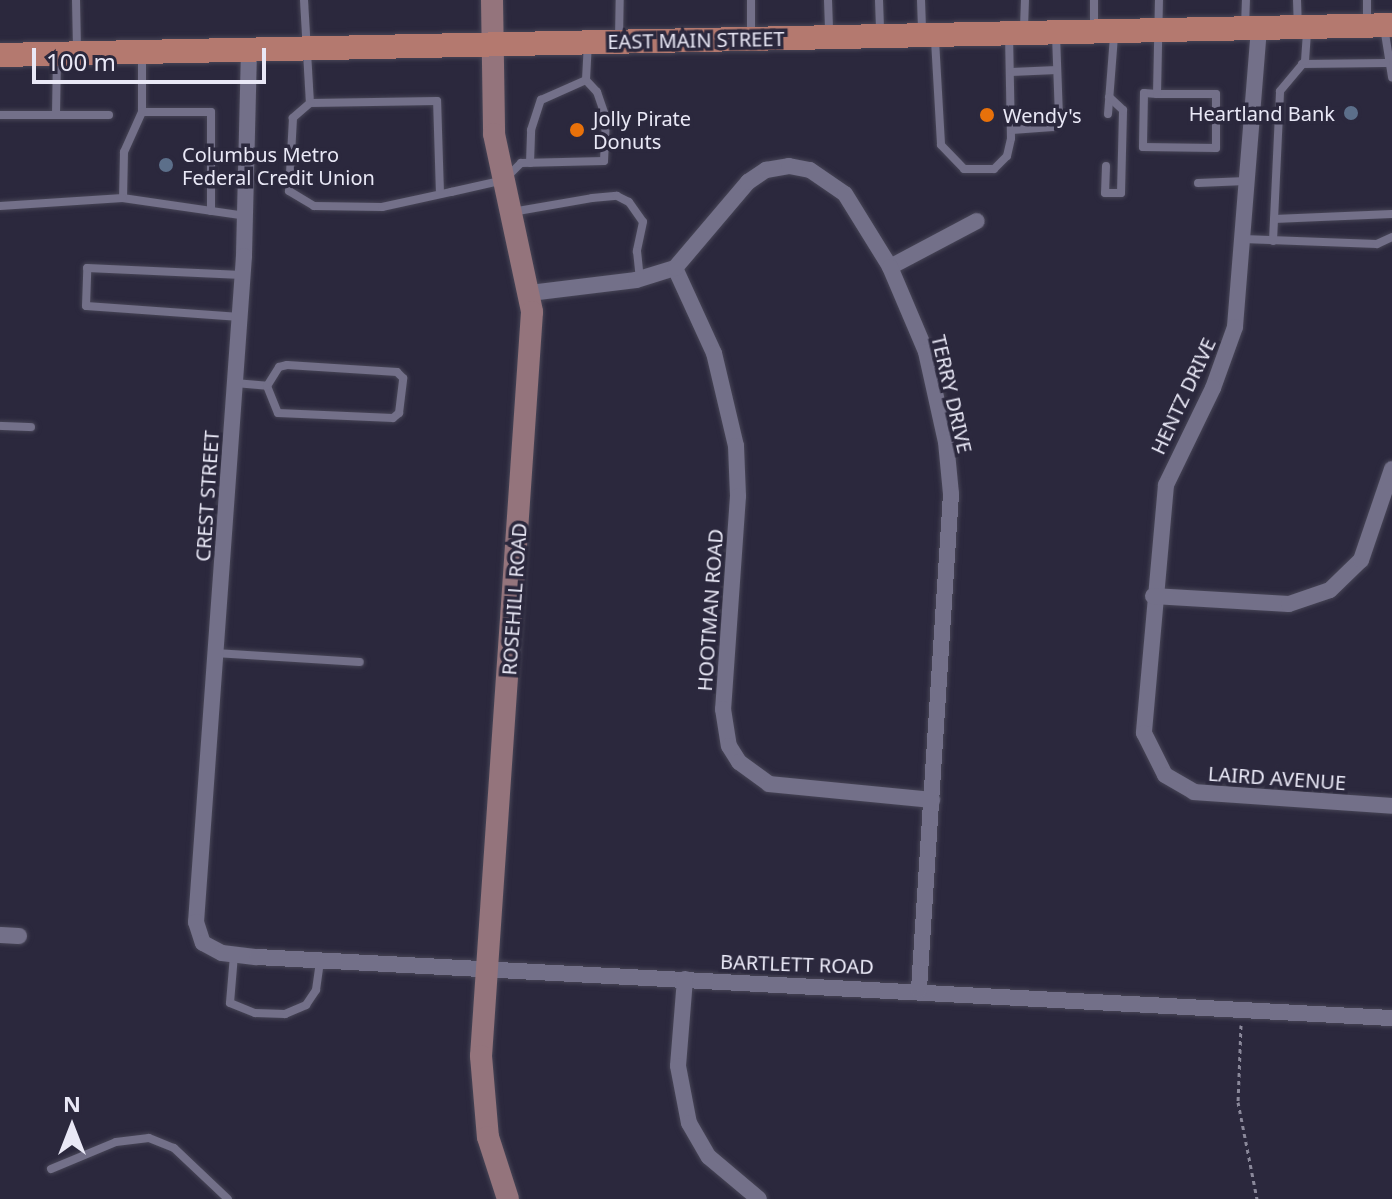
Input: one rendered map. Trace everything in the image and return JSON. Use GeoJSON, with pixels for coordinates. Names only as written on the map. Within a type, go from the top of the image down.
{"type":"FeatureCollection","features":[{"type":"Feature","properties":{"kind":"main road","name":"EAST MAIN STREET"},"geometry":{"type":"LineString","coordinates":[[0,55],[1381,25]]}},
{"type":"Feature","properties":{"kind":"street","name":"ROSEHILL ROAD"},"geometry":{"type":"LineString","coordinates":[[492,0],[491,111],[530,293],[531,362],[488,969],[482,1098],[508,1199]]}},
{"type":"Feature","properties":{"kind":"street","name":"HENTZ DRIVE"},"geometry":{"type":"LineString","coordinates":[[1165,775],[1144,733],[1153,596],[1166,485],[1226,357],[1235,327],[1247,181],[1252,28]]}},
{"type":"Feature","properties":{"kind":"street","name":"CREST STREET"},"geometry":{"type":"LineString","coordinates":[[203,943],[196,922],[247,216],[249,50]]}},
{"type":"Feature","properties":{"kind":"street","name":"TERRY DRIVE"},"geometry":{"type":"LineString","coordinates":[[675,268],[748,182],[766,170],[789,166],[810,170],[845,194],[890,267],[926,352],[946,442],[951,494],[919,990]]}},
{"type":"Feature","properties":{"kind":"street"},"geometry":{"type":"LineString","coordinates":[[890,267],[977,221]]}},
{"type":"Feature","properties":{"kind":"street"},"geometry":{"type":"LineString","coordinates":[[530,293],[640,279],[675,268]]}},
{"type":"Feature","properties":{"kind":"street","name":"HOOTMAN ROAD"},"geometry":{"type":"LineString","coordinates":[[675,268],[714,353],[736,446],[738,496],[723,709],[729,746],[746,769],[769,784],[932,800]]}},
{"type":"Feature","properties":{"kind":"street"},"geometry":{"type":"LineString","coordinates":[[1153,596],[1289,604],[1330,590],[1361,560],[1392,469]]}},
{"type":"Feature","properties":{"kind":"street","name":"LAIRD AVENUE"},"geometry":{"type":"LineString","coordinates":[[1165,775],[1184,789],[1208,795],[1392,806]]}},
{"type":"Feature","properties":{"kind":"street"},"geometry":{"type":"LineString","coordinates":[[0,935],[19,936]]}},
{"type":"Feature","properties":{"kind":"street","name":"BARTLETT ROAD"},"geometry":{"type":"LineString","coordinates":[[203,943],[234,954],[320,960],[919,990],[1392,1018]]}},
{"type":"Feature","properties":{"kind":"street"},"geometry":{"type":"LineString","coordinates":[[685,979],[678,1066],[686,1114],[709,1157],[759,1199]]}},
{"type":"Feature","properties":{"kind":"lane"},"geometry":{"type":"LineString","coordinates":[[56,114],[76,0]]}},
{"type":"Feature","properties":{"kind":"lane"},"geometry":{"type":"LineString","coordinates":[[304,0],[310,103]]}},
{"type":"Feature","properties":{"kind":"lane"},"geometry":{"type":"LineString","coordinates":[[619,42],[620,0]]}},
{"type":"Feature","properties":{"kind":"lane"},"geometry":{"type":"LineString","coordinates":[[751,0],[751,39]]}},
{"type":"Feature","properties":{"kind":"lane"},"geometry":{"type":"LineString","coordinates":[[828,0],[829,37]]}},
{"type":"Feature","properties":{"kind":"lane"},"geometry":{"type":"LineString","coordinates":[[879,0],[880,36]]}},
{"type":"Feature","properties":{"kind":"lane"},"geometry":{"type":"LineString","coordinates":[[921,0],[937,85],[941,145],[964,169],[994,169],[1007,156],[1012,130],[1011,72],[1016,33],[1025,0]]}},
{"type":"Feature","properties":{"kind":"lane"},"geometry":{"type":"LineString","coordinates":[[1094,0],[1104,31],[1108,114]]}},
{"type":"Feature","properties":{"kind":"lane"},"geometry":{"type":"LineString","coordinates":[[1157,94],[1159,0]]}},
{"type":"Feature","properties":{"kind":"lane"},"geometry":{"type":"LineString","coordinates":[[1246,0],[1252,28]]}},
{"type":"Feature","properties":{"kind":"lane"},"geometry":{"type":"LineString","coordinates":[[1276,242],[1274,219],[1280,91],[1302,64],[1303,27],[1297,0]]}},
{"type":"Feature","properties":{"kind":"lane"},"geometry":{"type":"LineString","coordinates":[[1367,0],[1381,25],[1386,63],[1392,77]]}},
{"type":"Feature","properties":{"kind":"lane"},"geometry":{"type":"LineString","coordinates":[[1012,130],[1053,127],[1059,117],[1055,32]]}},
{"type":"Feature","properties":{"kind":"lane"},"geometry":{"type":"LineString","coordinates":[[440,194],[437,101],[310,103],[293,118],[289,191],[314,206],[382,207],[504,180],[521,163],[604,161],[606,118],[597,92],[586,80],[588,43]]}},
{"type":"Feature","properties":{"kind":"lane"},"geometry":{"type":"LineString","coordinates":[[123,198],[124,152],[142,112],[142,52]]}},
{"type":"Feature","properties":{"kind":"lane"},"geometry":{"type":"LineString","coordinates":[[1302,64],[1386,63]]}},
{"type":"Feature","properties":{"kind":"lane"},"geometry":{"type":"LineString","coordinates":[[1011,72],[1057,70]]}},
{"type":"Feature","properties":{"kind":"lane"},"geometry":{"type":"LineString","coordinates":[[530,163],[531,130],[541,100],[586,80]]}},
{"type":"Feature","properties":{"kind":"lane"},"geometry":{"type":"LineString","coordinates":[[1144,93],[1157,94],[1216,94],[1216,148],[1143,147],[1144,93]]}},
{"type":"Feature","properties":{"kind":"lane"},"geometry":{"type":"LineString","coordinates":[[1106,166],[1105,193],[1121,193],[1123,110],[1109,97]]}},
{"type":"Feature","properties":{"kind":"lane"},"geometry":{"type":"LineString","coordinates":[[142,112],[211,112],[211,211]]}},
{"type":"Feature","properties":{"kind":"lane"},"geometry":{"type":"LineString","coordinates":[[0,115],[109,115]]}},
{"type":"Feature","properties":{"kind":"lane"},"geometry":{"type":"LineString","coordinates":[[1198,183],[1247,181]]}},
{"type":"Feature","properties":{"kind":"lane"},"geometry":{"type":"LineString","coordinates":[[511,212],[592,198],[617,196],[629,202],[643,222],[637,251],[640,279]]}},
{"type":"Feature","properties":{"kind":"lane"},"geometry":{"type":"LineString","coordinates":[[0,206],[123,198],[247,216]]}},
{"type":"Feature","properties":{"kind":"lane"},"geometry":{"type":"LineString","coordinates":[[1274,219],[1392,214]]}},
{"type":"Feature","properties":{"kind":"lane"},"geometry":{"type":"LineString","coordinates":[[1243,239],[1377,244],[1392,237]]}},
{"type":"Feature","properties":{"kind":"lane"},"geometry":{"type":"LineString","coordinates":[[240,317],[86,306],[87,268],[243,275]]}},
{"type":"Feature","properties":{"kind":"lane"},"geometry":{"type":"LineString","coordinates":[[287,365],[397,372],[403,378],[399,413],[393,418],[278,413],[267,386],[279,367],[287,365]]}},
{"type":"Feature","properties":{"kind":"lane"},"geometry":{"type":"LineString","coordinates":[[235,383],[267,386]]}},
{"type":"Feature","properties":{"kind":"lane"},"geometry":{"type":"LineString","coordinates":[[0,426],[31,427]]}},
{"type":"Feature","properties":{"kind":"lane"},"geometry":{"type":"LineString","coordinates":[[215,652],[360,662]]}},
{"type":"Feature","properties":{"kind":"lane"},"geometry":{"type":"LineString","coordinates":[[234,954],[230,1003],[255,1013],[285,1014],[306,1005],[316,990],[320,960]]}},
{"type":"Feature","properties":{"kind":"lane"},"geometry":{"type":"LineString","coordinates":[[51,1169],[116,1142],[149,1138],[174,1148],[228,1199]]}},
{"type":"Feature","properties":{"kind":"path"},"geometry":{"type":"LineString","coordinates":[[1241,1021],[1238,1102],[1257,1199]]}},
{"type":"Feature","properties":{"kind":"place","name":"Heartland Bank"},"geometry":{"type":"Point","coordinates":[1351,113]}},
{"type":"Feature","properties":{"kind":"place","name":"Wendy's"},"geometry":{"type":"Point","coordinates":[987,115]}},
{"type":"Feature","properties":{"kind":"place","name":"Jolly Pirate Donuts"},"geometry":{"type":"Point","coordinates":[577,130]}},
{"type":"Feature","properties":{"kind":"place","name":"Columbus Metro Federal Credit Union"},"geometry":{"type":"Point","coordinates":[166,165]}}]}
